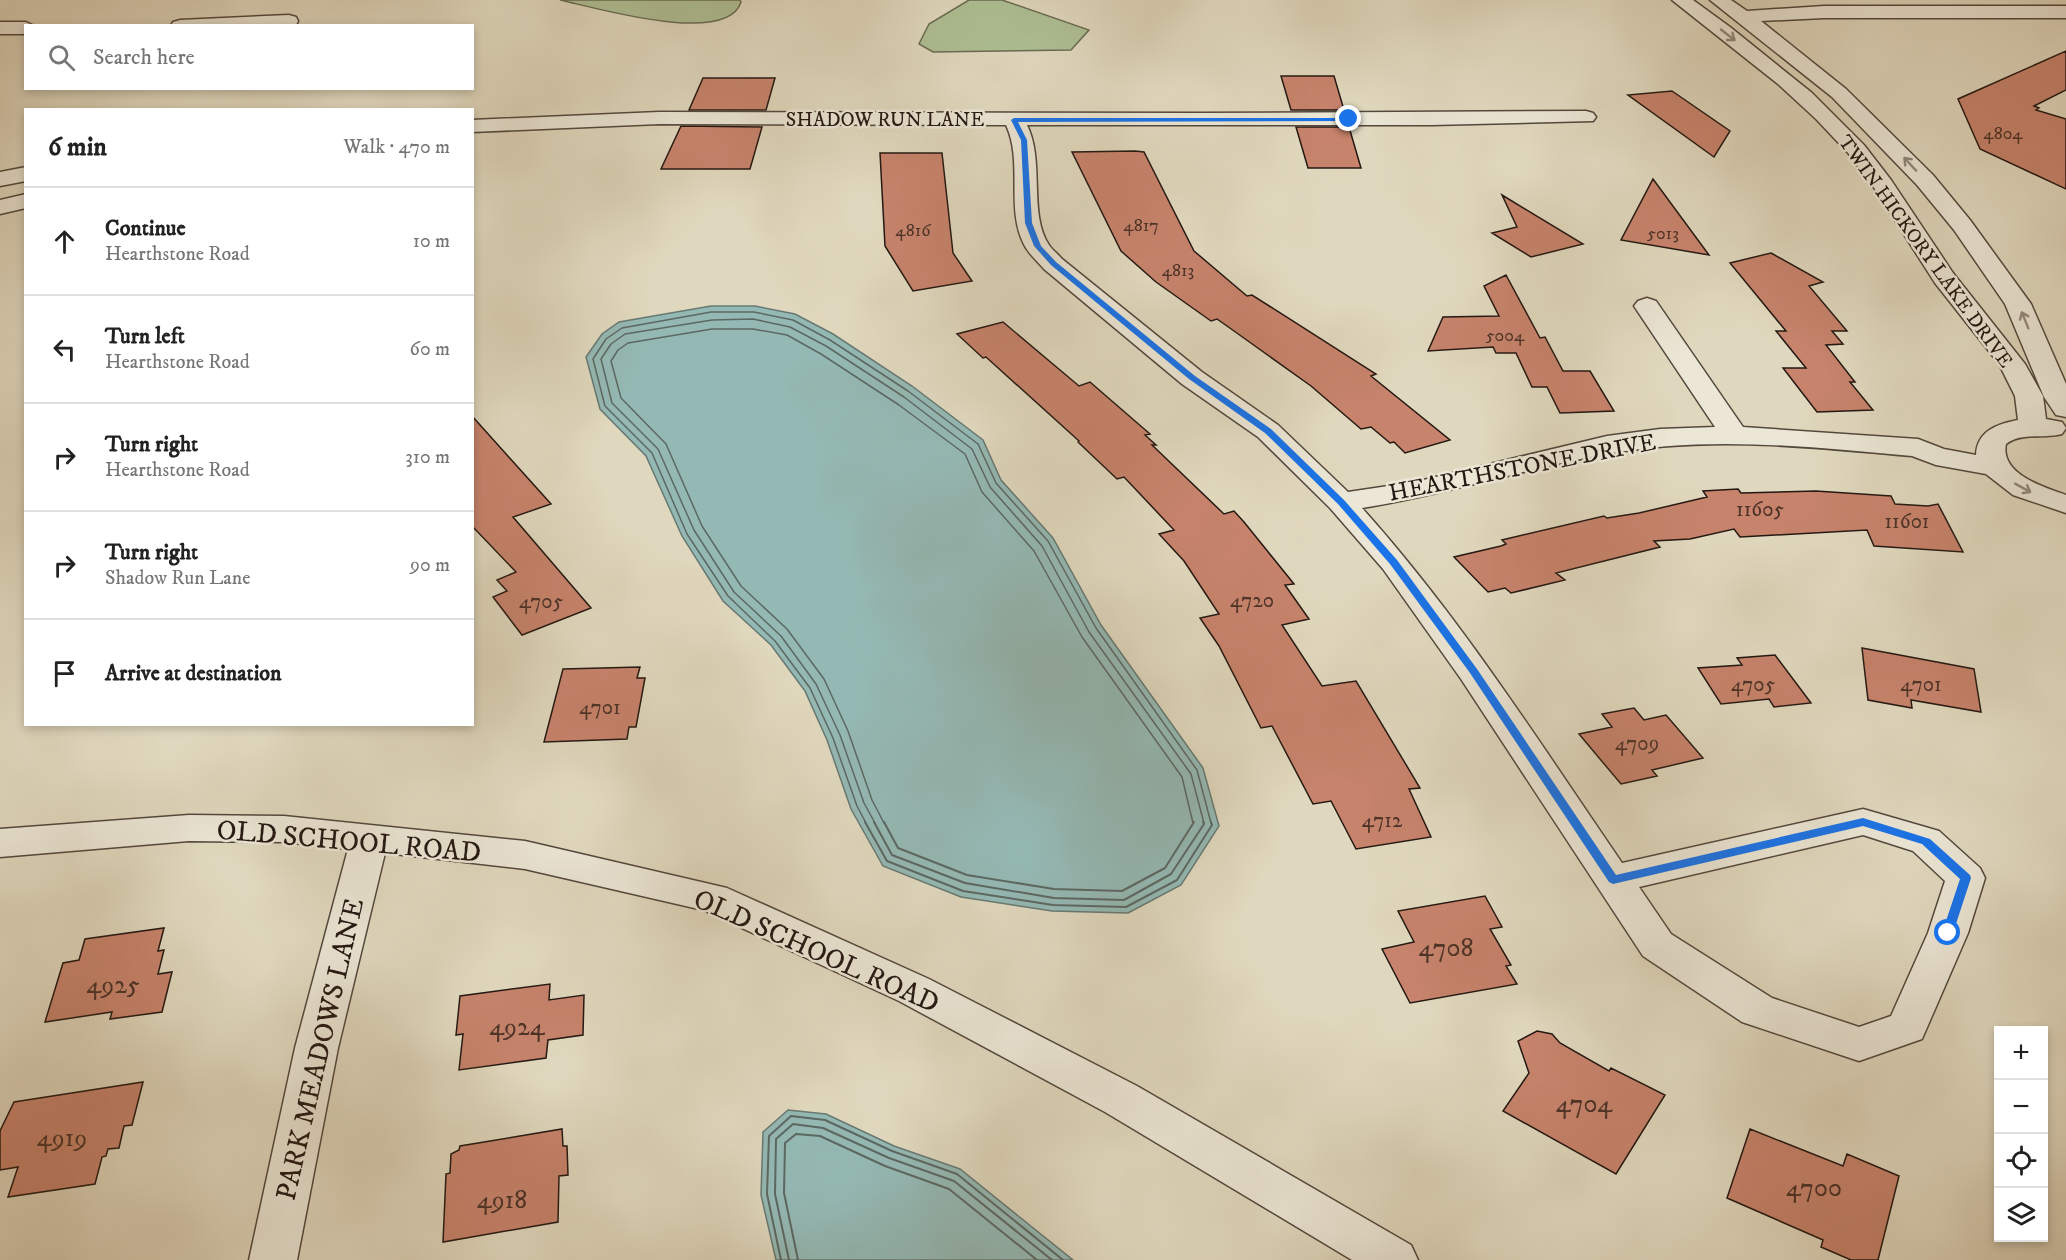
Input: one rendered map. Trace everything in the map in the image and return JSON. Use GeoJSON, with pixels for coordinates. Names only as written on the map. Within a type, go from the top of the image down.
{"type":"FeatureCollection","features":[{"type":"Feature","properties":{"kind":"street","name":"TWIN HICKORY LAKE DRIVE"},"geometry":{"type":"LineString","coordinates":[[1681,0],[1827,118],[1850,143],[1890,196],[1947,282],[2011,364],[2029,396],[2033,412],[2031,427]]}},
{"type":"Feature","properties":{"kind":"street","name":"TWIN HICKORY LAKE DRIVE"},"geometry":{"type":"LineString","coordinates":[[1719,0],[1804,63],[1839,93],[1925,180],[1962,225],[2018,304],[2058,397],[2066,409]]}},
{"type":"Feature","properties":{"kind":"street"},"geometry":{"type":"LineString","coordinates":[[1743,17],[1824,12],[2066,12]]}},
{"type":"Feature","properties":{"kind":"street"},"geometry":{"type":"LineString","coordinates":[[224,24],[289,21]]}},
{"type":"Feature","properties":{"kind":"street"},"geometry":{"type":"LineString","coordinates":[[0,28],[24,28]]}},
{"type":"Feature","properties":{"kind":"street","name":"SHADOW RUN LANE"},"geometry":{"type":"LineString","coordinates":[[474,126],[602,119],[1014,120],[1586,117]]}},
{"type":"Feature","properties":{"kind":"street"},"geometry":{"type":"LineString","coordinates":[[1014,120],[1024,140],[1029,223],[1037,246],[1053,264],[1192,378],[1268,431],[1341,502],[1394,562],[1473,671],[1613,879],[1658,945],[1758,1010],[1859,1044],[1907,1027],[1948,933],[1966,878],[1926,842],[1863,822],[1613,879]]}},
{"type":"Feature","properties":{"kind":"street"},"geometry":{"type":"LineString","coordinates":[[0,179],[24,174]]}},
{"type":"Feature","properties":{"kind":"street"},"geometry":{"type":"LineString","coordinates":[[0,207],[24,201]]}},
{"type":"Feature","properties":{"kind":"street"},"geometry":{"type":"LineString","coordinates":[[1647,306],[1734,435]]}},
{"type":"Feature","properties":{"kind":"street"},"geometry":{"type":"LineString","coordinates":[[2062,509],[2010,480],[1993,456],[1997,436],[2012,430],[2031,427],[2066,429]]}},
{"type":"Feature","properties":{"kind":"street","name":"HEARTHSTONE DRIVE"},"geometry":{"type":"LineString","coordinates":[[1341,502],[1415,491],[1607,446],[1660,438],[1734,435],[1787,437],[1918,448],[1936,456],[1993,456]]}},
{"type":"Feature","properties":{"kind":"street","name":"OLD SCHOOL ROAD"},"geometry":{"type":"LineString","coordinates":[[0,843],[189,828],[284,829],[525,855],[713,898],[914,990],[1101,1089],[1394,1260]]}},
{"type":"Feature","properties":{"kind":"street","name":"PARK MEADOWS LANE"},"geometry":{"type":"LineString","coordinates":[[273,1260],[306,1088],[345,924],[370,838]]}},
{"type":"Feature","properties":{"kind":"green space"},"geometry":{"type":"Polygon","coordinates":[[[560,0],[740,0],[741,2],[731,15],[711,22],[686,23],[628,16],[560,0]]]}},
{"type":"Feature","properties":{"kind":"green space"},"geometry":{"type":"Polygon","coordinates":[[[969,0],[1002,0],[1089,30],[1071,50],[933,52],[919,44],[929,24],[969,0]]]}},
{"type":"Feature","properties":{"kind":"water"},"geometry":{"type":"Polygon","coordinates":[[[711,306],[755,306],[795,314],[833,334],[912,386],[983,440],[1001,480],[1053,538],[1101,625],[1203,768],[1219,826],[1181,885],[1128,913],[1052,911],[961,897],[883,866],[851,809],[827,740],[805,691],[771,645],[723,601],[682,536],[646,456],[600,409],[586,357],[602,334],[619,322],[711,306]]]}},
{"type":"Feature","properties":{"kind":"water"},"geometry":{"type":"Polygon","coordinates":[[[788,1110],[826,1114],[894,1146],[960,1169],[1073,1260],[776,1260],[761,1195],[763,1132],[788,1110]]]}},
{"type":"Feature","properties":{"kind":"building"},"geometry":{"type":"Polygon","coordinates":[[[2066,51],[2066,90],[2034,106],[2039,108],[2036,110],[2066,119],[2066,189],[1980,149],[1958,99],[2066,51]]]}},
{"type":"Feature","properties":{"kind":"building"},"geometry":{"type":"Polygon","coordinates":[[[1281,76],[1334,76],[1344,110],[1291,110],[1281,76]]]}},
{"type":"Feature","properties":{"kind":"building"},"geometry":{"type":"Polygon","coordinates":[[[703,78],[775,78],[766,110],[689,110],[703,78]]]}},
{"type":"Feature","properties":{"kind":"building"},"geometry":{"type":"Polygon","coordinates":[[[1672,91],[1730,131],[1714,157],[1628,95],[1672,91]]]}},
{"type":"Feature","properties":{"kind":"building"},"geometry":{"type":"Polygon","coordinates":[[[681,126],[762,127],[750,169],[661,169],[681,126]]]}},
{"type":"Feature","properties":{"kind":"building"},"geometry":{"type":"Polygon","coordinates":[[[1296,127],[1349,127],[1361,168],[1308,168],[1296,127]]]}},
{"type":"Feature","properties":{"kind":"building"},"geometry":{"type":"Polygon","coordinates":[[[1072,152],[1144,152],[1194,251],[1247,296],[1252,295],[1376,374],[1371,376],[1450,440],[1405,453],[1394,442],[1390,443],[1371,427],[1361,429],[1311,386],[1217,319],[1211,321],[1156,282],[1121,251],[1072,152]]]}},
{"type":"Feature","properties":{"kind":"building"},"geometry":{"type":"Polygon","coordinates":[[[880,153],[942,153],[953,253],[972,281],[913,291],[885,246],[880,153]]]}},
{"type":"Feature","properties":{"kind":"building"},"geometry":{"type":"Polygon","coordinates":[[[1653,179],[1709,255],[1621,240],[1653,179]]]}},
{"type":"Feature","properties":{"kind":"building"},"geometry":{"type":"Polygon","coordinates":[[[1502,195],[1583,244],[1531,257],[1492,233],[1517,227],[1502,195]]]}},
{"type":"Feature","properties":{"kind":"building"},"geometry":{"type":"Polygon","coordinates":[[[1771,253],[1823,282],[1809,286],[1847,331],[1832,331],[1843,344],[1826,345],[1855,382],[1850,382],[1873,410],[1817,412],[1783,368],[1806,368],[1776,331],[1786,331],[1730,263],[1771,253]]]}},
{"type":"Feature","properties":{"kind":"building"},"geometry":{"type":"Polygon","coordinates":[[[1506,275],[1540,338],[1545,337],[1563,371],[1590,371],[1614,411],[1560,413],[1547,387],[1532,387],[1516,353],[1496,353],[1493,347],[1428,351],[1443,317],[1499,316],[1484,286],[1506,275]]]}},
{"type":"Feature","properties":{"kind":"building"},"geometry":{"type":"Polygon","coordinates":[[[1003,322],[1079,386],[1090,382],[1150,434],[1145,435],[1156,445],[1152,445],[1224,514],[1234,511],[1244,522],[1294,584],[1285,585],[1309,619],[1282,625],[1322,686],[1356,681],[1420,788],[1409,789],[1431,837],[1356,849],[1331,801],[1313,804],[1272,726],[1261,728],[1219,646],[1200,618],[1219,614],[1184,561],[1159,534],[1174,530],[1124,477],[1117,479],[1079,441],[986,357],[983,358],[957,334],[1003,322]]]}},
{"type":"Feature","properties":{"kind":"building"},"geometry":{"type":"Polygon","coordinates":[[[474,418],[551,504],[513,517],[591,608],[522,635],[493,597],[507,591],[497,580],[516,572],[474,528],[474,418]]]}},
{"type":"Feature","properties":{"kind":"building"},"geometry":{"type":"Polygon","coordinates":[[[1738,489],[1741,493],[1816,491],[1891,496],[1895,504],[1928,506],[1938,504],[1963,552],[1874,546],[1867,530],[1740,537],[1734,529],[1690,539],[1654,541],[1660,547],[1556,573],[1565,580],[1511,593],[1505,588],[1488,592],[1454,557],[1506,544],[1502,540],[1604,516],[1607,518],[1639,513],[1707,497],[1703,491],[1738,489]]]}},
{"type":"Feature","properties":{"kind":"building"},"geometry":{"type":"Polygon","coordinates":[[[1862,648],[1974,669],[1981,712],[1911,700],[1912,708],[1868,700],[1862,648]]]}},
{"type":"Feature","properties":{"kind":"building"},"geometry":{"type":"Polygon","coordinates":[[[1775,655],[1811,703],[1774,707],[1769,699],[1721,704],[1698,668],[1742,665],[1737,658],[1775,655]]]}},
{"type":"Feature","properties":{"kind":"building"},"geometry":{"type":"Polygon","coordinates":[[[640,667],[637,678],[645,678],[636,727],[629,727],[627,739],[544,742],[563,669],[640,667]]]}},
{"type":"Feature","properties":{"kind":"building"},"geometry":{"type":"Polygon","coordinates":[[[1634,708],[1644,720],[1666,715],[1703,758],[1652,770],[1657,776],[1621,784],[1579,734],[1612,727],[1602,714],[1634,708]]]}},
{"type":"Feature","properties":{"kind":"building"},"geometry":{"type":"Polygon","coordinates":[[[1485,896],[1502,927],[1490,929],[1511,965],[1506,966],[1517,984],[1410,1003],[1382,949],[1414,942],[1398,911],[1485,896]]]}},
{"type":"Feature","properties":{"kind":"building"},"geometry":{"type":"Polygon","coordinates":[[[164,928],[158,951],[164,950],[158,974],[172,972],[162,1012],[110,1019],[112,1012],[45,1022],[63,963],[79,960],[85,939],[164,928]]]}},
{"type":"Feature","properties":{"kind":"building"},"geometry":{"type":"Polygon","coordinates":[[[550,984],[549,1000],[584,995],[583,1035],[548,1040],[546,1058],[459,1070],[463,1034],[456,1035],[460,996],[550,984]]]}},
{"type":"Feature","properties":{"kind":"building"},"geometry":{"type":"Polygon","coordinates":[[[1537,1031],[1552,1034],[1560,1043],[1609,1071],[1611,1068],[1665,1095],[1616,1174],[1503,1111],[1529,1073],[1518,1041],[1537,1031]]]}},
{"type":"Feature","properties":{"kind":"building"},"geometry":{"type":"Polygon","coordinates":[[[143,1082],[132,1125],[124,1126],[119,1148],[108,1149],[106,1156],[102,1157],[95,1184],[8,1197],[18,1167],[0,1170],[0,1131],[14,1102],[143,1082]]]}},
{"type":"Feature","properties":{"kind":"building"},"geometry":{"type":"Polygon","coordinates":[[[562,1129],[563,1146],[567,1146],[568,1175],[559,1176],[558,1222],[443,1242],[446,1174],[450,1173],[451,1154],[459,1150],[460,1146],[562,1129]]]}},
{"type":"Feature","properties":{"kind":"building"},"geometry":{"type":"Polygon","coordinates":[[[1750,1129],[1843,1166],[1847,1154],[1899,1176],[1878,1260],[1851,1260],[1821,1247],[1823,1240],[1727,1198],[1750,1129]]]}},
{"type":"Feature","properties":{"kind":"route"},"geometry":{"type":"LineString","coordinates":[[1349,119],[1014,120],[1024,140],[1028,176],[1029,223],[1037,246],[1053,264],[1192,378],[1268,431],[1341,502],[1394,562],[1473,671],[1613,879],[1863,822],[1926,842],[1966,878],[1948,933]]}}]}
